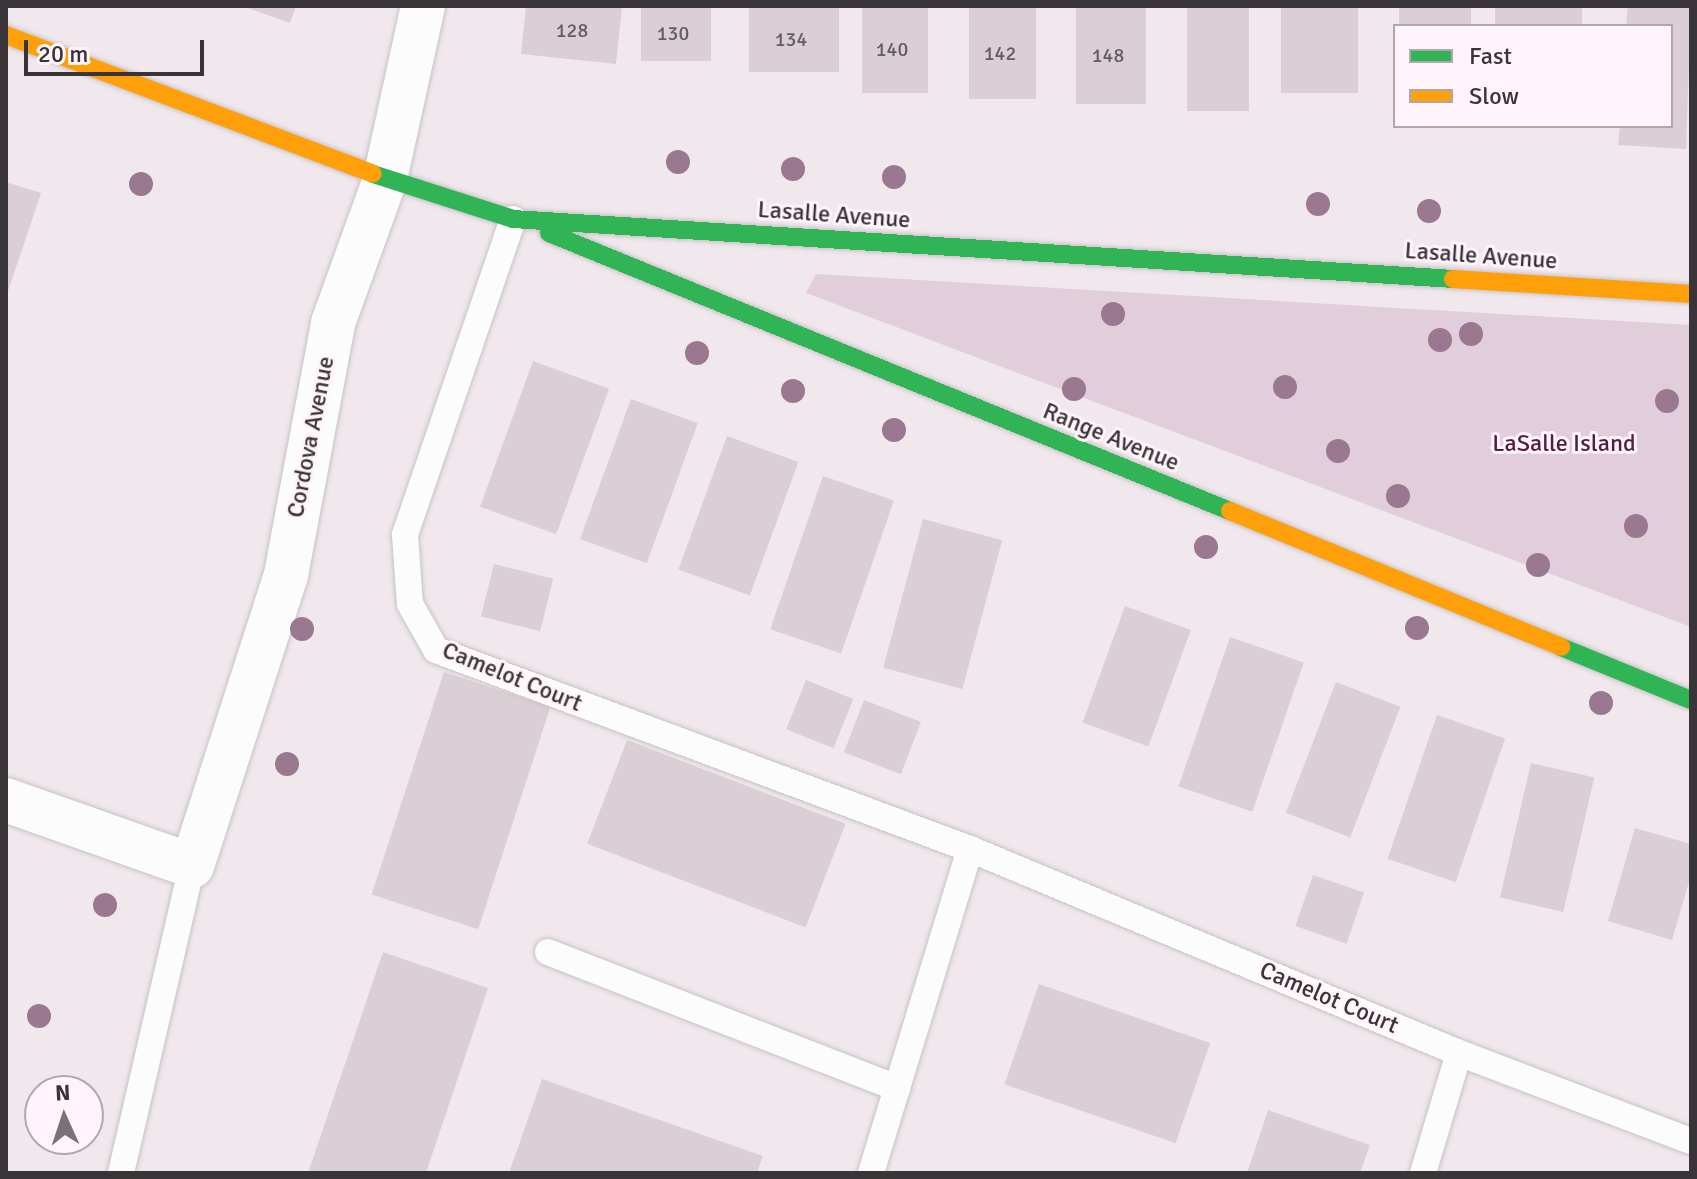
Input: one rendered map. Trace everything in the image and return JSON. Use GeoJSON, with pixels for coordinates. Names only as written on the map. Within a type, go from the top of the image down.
{"type":"FeatureCollection","features":[{"type":"Feature","properties":{"kind":"street","name":"Cordova Avenue"},"geometry":{"type":"LineString","coordinates":[[192,866],[286,575],[333,323],[385,179],[423,6]]}},
{"type":"Feature","properties":{"kind":"street","name":"Lasalle Avenue"},"geometry":{"type":"LineString","coordinates":[[6,35],[385,179],[513,219],[1691,294]]}},
{"type":"Feature","properties":{"kind":"street","name":"Range Avenue"},"geometry":{"type":"LineString","coordinates":[[513,219],[1691,700]]}},
{"type":"Feature","properties":{"kind":"street"},"geometry":{"type":"LineString","coordinates":[[6,800],[192,866]]}},
{"type":"Feature","properties":{"kind":"lane","name":"Camelot Court"},"geometry":{"type":"LineString","coordinates":[[513,219],[405,535],[410,604],[436,650],[970,849],[1459,1053],[1691,1141]]}},
{"type":"Feature","properties":{"kind":"lane"},"geometry":{"type":"LineString","coordinates":[[878,1171],[897,1088],[970,849]]}},
{"type":"Feature","properties":{"kind":"lane"},"geometry":{"type":"LineString","coordinates":[[121,1173],[192,866]]}},
{"type":"Feature","properties":{"kind":"lane"},"geometry":{"type":"LineString","coordinates":[[548,952],[897,1088]]}},
{"type":"Feature","properties":{"kind":"lane"},"geometry":{"type":"LineString","coordinates":[[1423,1173],[1459,1053]]}},
{"type":"Feature","properties":{"kind":"green space","name":"LaSalle Island"},"geometry":{"type":"Polygon","coordinates":[[[816,274],[1691,325],[1691,627],[806,293],[816,274]]]}},
{"type":"Feature","properties":{"kind":"building"},"geometry":{"type":"Polygon","coordinates":[[[242,6],[296,6],[290,23],[242,6]]]}},
{"type":"Feature","properties":{"kind":"building"},"geometry":{"type":"Polygon","coordinates":[[[526,6],[622,6],[616,64],[521,54],[526,6]]]}},
{"type":"Feature","properties":{"kind":"building"},"geometry":{"type":"Polygon","coordinates":[[[641,6],[711,6],[711,61],[641,61],[641,6]]]}},
{"type":"Feature","properties":{"kind":"building"},"geometry":{"type":"Polygon","coordinates":[[[749,6],[839,6],[839,72],[749,72],[749,6]]]}},
{"type":"Feature","properties":{"kind":"building"},"geometry":{"type":"Polygon","coordinates":[[[862,6],[928,6],[928,93],[862,93],[862,6]]]}},
{"type":"Feature","properties":{"kind":"building"},"geometry":{"type":"Polygon","coordinates":[[[969,6],[1036,6],[1036,99],[969,99],[969,6]]]}},
{"type":"Feature","properties":{"kind":"building"},"geometry":{"type":"Polygon","coordinates":[[[1076,6],[1146,6],[1146,104],[1076,104],[1076,6]]]}},
{"type":"Feature","properties":{"kind":"building"},"geometry":{"type":"Polygon","coordinates":[[[1187,6],[1249,6],[1249,111],[1187,111],[1187,6]]]}},
{"type":"Feature","properties":{"kind":"building"},"geometry":{"type":"Polygon","coordinates":[[[1281,6],[1358,6],[1358,93],[1281,93],[1281,6]]]}},
{"type":"Feature","properties":{"kind":"building"},"geometry":{"type":"Polygon","coordinates":[[[1399,6],[1471,6],[1471,24],[1399,24],[1399,6]]]}},
{"type":"Feature","properties":{"kind":"building"},"geometry":{"type":"Polygon","coordinates":[[[1495,6],[1582,6],[1582,24],[1495,24],[1495,6]]]}},
{"type":"Feature","properties":{"kind":"building"},"geometry":{"type":"Polygon","coordinates":[[[1628,6],[1691,6],[1686,149],[1618,145],[1620,128],[1673,128],[1673,24],[1626,24],[1628,6]]]}},
{"type":"Feature","properties":{"kind":"building"},"geometry":{"type":"Polygon","coordinates":[[[6,182],[41,193],[7,294],[6,294],[6,182]]]}},
{"type":"Feature","properties":{"kind":"building"},"geometry":{"type":"Polygon","coordinates":[[[533,361],[609,389],[556,534],[480,507],[533,361]]]}},
{"type":"Feature","properties":{"kind":"building"},"geometry":{"type":"Polygon","coordinates":[[[631,399],[698,423],[647,563],[580,539],[631,399]]]}},
{"type":"Feature","properties":{"kind":"building"},"geometry":{"type":"Polygon","coordinates":[[[727,436],[798,462],[750,595],[678,569],[727,436]]]}},
{"type":"Feature","properties":{"kind":"building"},"geometry":{"type":"Polygon","coordinates":[[[823,476],[894,500],[841,654],[770,629],[823,476]]]}},
{"type":"Feature","properties":{"kind":"building"},"geometry":{"type":"Polygon","coordinates":[[[923,519],[1002,540],[962,689],[883,668],[923,519]]]}},
{"type":"Feature","properties":{"kind":"building"},"geometry":{"type":"Polygon","coordinates":[[[494,564],[553,579],[540,631],[481,616],[494,564]]]}},
{"type":"Feature","properties":{"kind":"building"},"geometry":{"type":"Polygon","coordinates":[[[1125,606],[1191,630],[1148,746],[1083,723],[1125,606]]]}},
{"type":"Feature","properties":{"kind":"building"},"geometry":{"type":"Polygon","coordinates":[[[1230,637],[1304,662],[1252,812],[1179,786],[1230,637]]]}},
{"type":"Feature","properties":{"kind":"building"},"geometry":{"type":"Polygon","coordinates":[[[444,672],[551,707],[478,929],[372,895],[444,672]]]}},
{"type":"Feature","properties":{"kind":"building"},"geometry":{"type":"Polygon","coordinates":[[[806,680],[853,699],[833,748],[786,729],[806,680]]]}},
{"type":"Feature","properties":{"kind":"building"},"geometry":{"type":"Polygon","coordinates":[[[1336,682],[1400,707],[1350,837],[1286,813],[1336,682]]]}},
{"type":"Feature","properties":{"kind":"building"},"geometry":{"type":"Polygon","coordinates":[[[864,700],[921,722],[901,774],[844,752],[864,700]]]}},
{"type":"Feature","properties":{"kind":"building"},"geometry":{"type":"Polygon","coordinates":[[[1437,715],[1505,738],[1456,882],[1388,859],[1437,715]]]}},
{"type":"Feature","properties":{"kind":"building"},"geometry":{"type":"Polygon","coordinates":[[[627,740],[845,824],[806,927],[587,844],[627,740]]]}},
{"type":"Feature","properties":{"kind":"building"},"geometry":{"type":"Polygon","coordinates":[[[1531,763],[1594,778],[1563,912],[1500,897],[1531,763]]]}},
{"type":"Feature","properties":{"kind":"building"},"geometry":{"type":"Polygon","coordinates":[[[1635,828],[1691,844],[1691,875],[1672,940],[1608,921],[1635,828]]]}},
{"type":"Feature","properties":{"kind":"building"},"geometry":{"type":"Polygon","coordinates":[[[1313,875],[1364,893],[1346,944],[1295,926],[1313,875]]]}},
{"type":"Feature","properties":{"kind":"building"},"geometry":{"type":"Polygon","coordinates":[[[383,952],[488,988],[426,1173],[308,1173],[383,952]]]}},
{"type":"Feature","properties":{"kind":"building"},"geometry":{"type":"Polygon","coordinates":[[[1039,984],[1210,1043],[1176,1143],[1004,1084],[1039,984]]]}},
{"type":"Feature","properties":{"kind":"building"},"geometry":{"type":"Polygon","coordinates":[[[542,1079],[763,1156],[757,1173],[509,1173],[542,1079]]]}},
{"type":"Feature","properties":{"kind":"building"},"geometry":{"type":"Polygon","coordinates":[[[1268,1110],[1370,1145],[1360,1173],[1247,1173],[1268,1110]]]}},
{"type":"Feature","properties":{"kind":"traffic: fast"},"geometry":{"type":"LineString","coordinates":[[373,174],[513,219],[1453,279]]}},
{"type":"Feature","properties":{"kind":"traffic: fast"},"geometry":{"type":"LineString","coordinates":[[549,233],[1230,511]]}},
{"type":"Feature","properties":{"kind":"traffic: fast"},"geometry":{"type":"LineString","coordinates":[[1561,647],[1691,700]]}},
{"type":"Feature","properties":{"kind":"traffic: slow"},"geometry":{"type":"LineString","coordinates":[[6,35],[373,174]]}},
{"type":"Feature","properties":{"kind":"traffic: slow"},"geometry":{"type":"LineString","coordinates":[[1453,279],[1691,294]]}},
{"type":"Feature","properties":{"kind":"traffic: slow"},"geometry":{"type":"LineString","coordinates":[[1230,511],[1561,647]]}}]}
